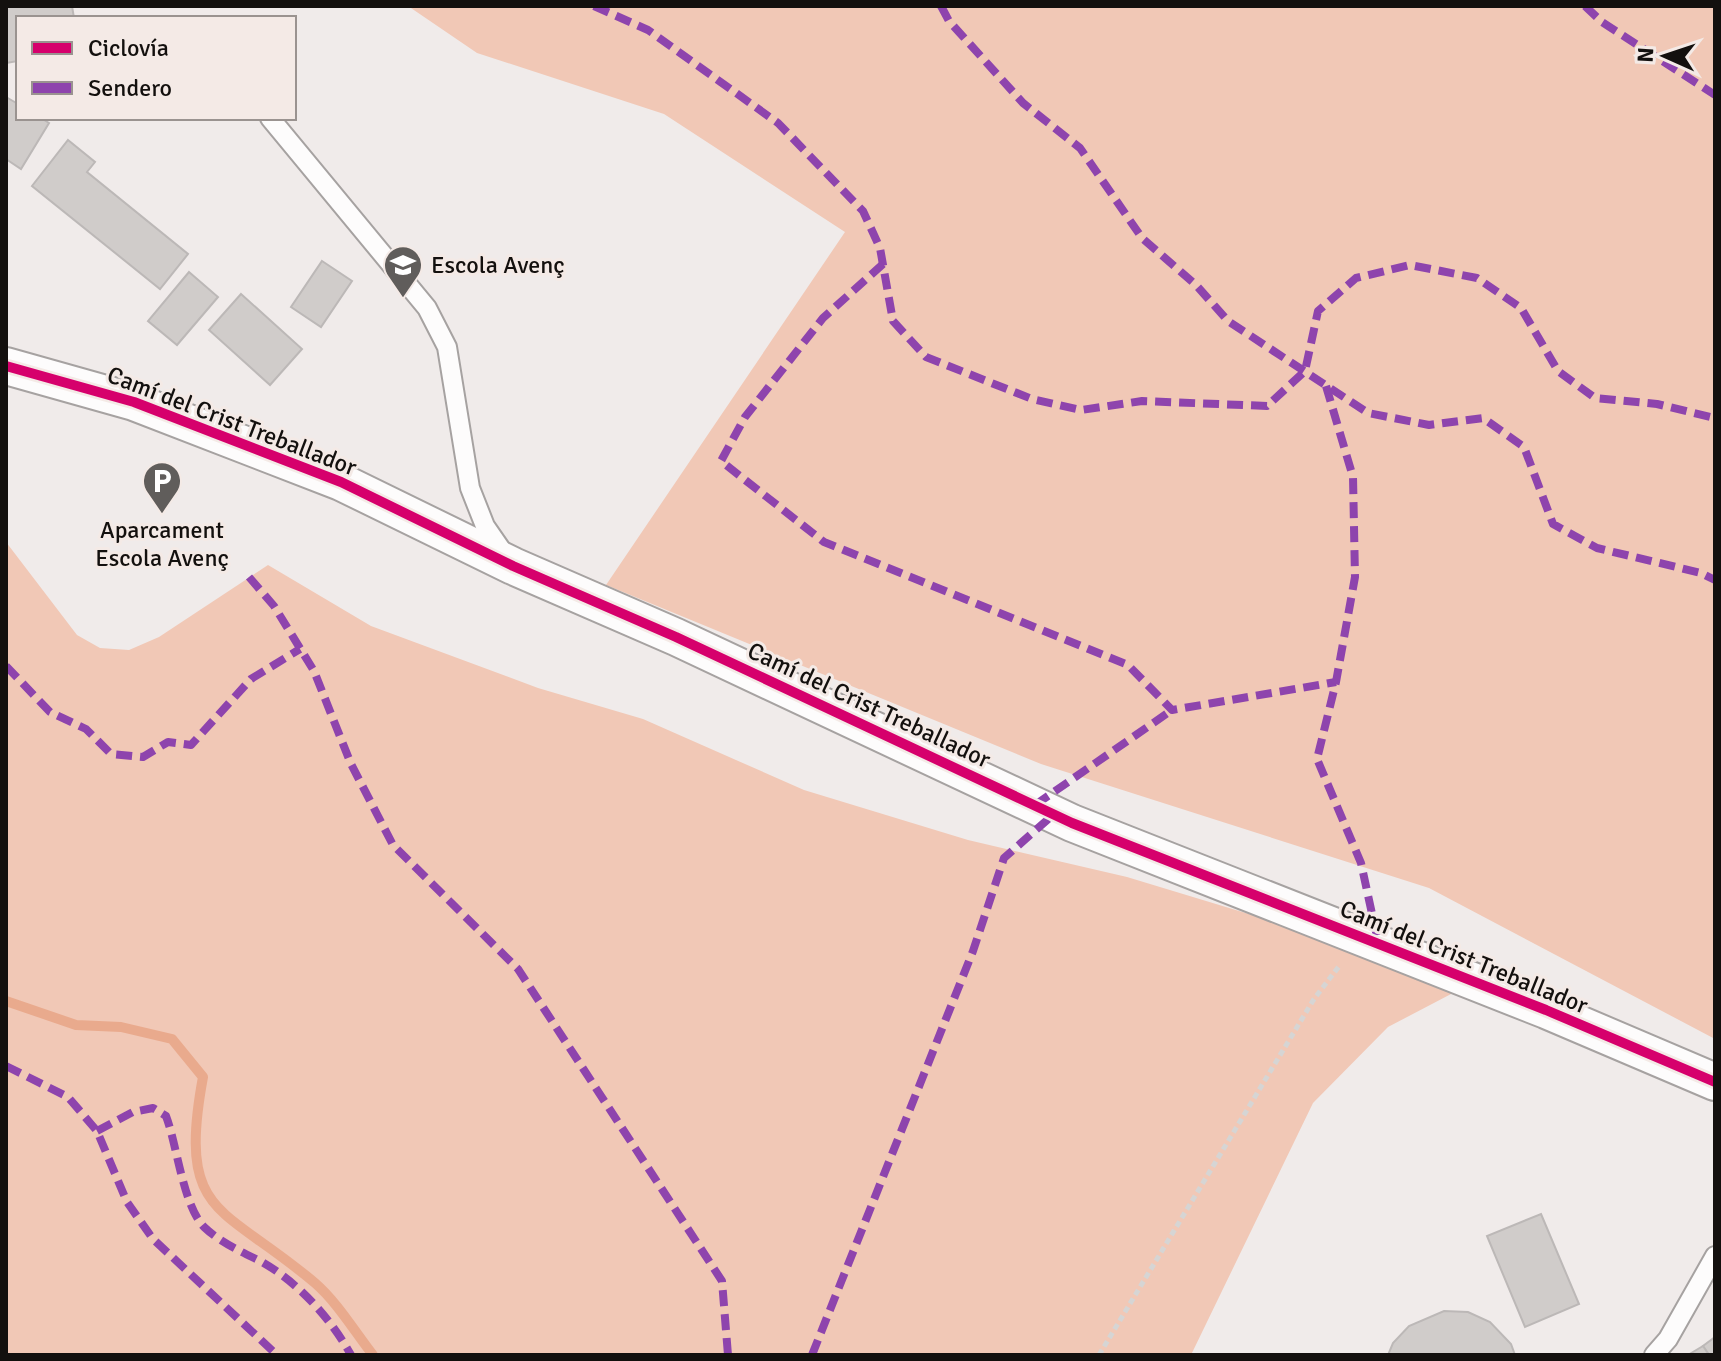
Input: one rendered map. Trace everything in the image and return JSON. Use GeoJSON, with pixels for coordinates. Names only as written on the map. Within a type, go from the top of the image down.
{"type":"FeatureCollection","features":[{"type":"Feature","properties":{"kind":"street","name":"Camí del Crist Treballador"},"geometry":{"type":"LineString","coordinates":[[6,366],[134,402],[341,482],[513,566],[676,637],[1072,823],[1546,1010],[1715,1082]]}},
{"type":"Feature","properties":{"kind":"lane"},"geometry":{"type":"LineString","coordinates":[[272,120],[427,308],[447,347],[470,488],[485,526],[513,566]]}},
{"type":"Feature","properties":{"kind":"lane"},"geometry":{"type":"LineString","coordinates":[[1654,1355],[1668,1339],[1715,1256]]}},
{"type":"Feature","properties":{"kind":"path"},"geometry":{"type":"LineString","coordinates":[[1099,1355],[1314,999],[1361,938]]}},
{"type":"Feature","properties":{"kind":"shaded area"},"geometry":{"type":"Polygon","coordinates":[[[408,6],[1715,6],[1715,1039],[1429,888],[1041,764],[606,585],[845,232],[664,114],[477,53],[408,6]]]}},
{"type":"Feature","properties":{"kind":"shaded area"},"geometry":{"type":"Polygon","coordinates":[[[6,542],[77,635],[100,648],[129,650],[159,637],[268,565],[371,626],[538,688],[643,719],[804,790],[968,840],[1127,877],[1474,982],[1388,1027],[1313,1103],[1191,1355],[6,1355],[6,542]]]}},
{"type":"Feature","properties":{"kind":"building"},"geometry":{"type":"Polygon","coordinates":[[[6,6],[72,6],[74,16],[16,16],[16,61],[6,63],[6,6]]]}},
{"type":"Feature","properties":{"kind":"building"},"geometry":{"type":"Polygon","coordinates":[[[6,97],[16,103],[16,120],[44,120],[49,123],[21,169],[6,159],[6,97]]]}},
{"type":"Feature","properties":{"kind":"building"},"geometry":{"type":"Polygon","coordinates":[[[68,140],[95,162],[87,172],[188,254],[160,289],[32,186],[68,140]]]}},
{"type":"Feature","properties":{"kind":"building"},"geometry":{"type":"Polygon","coordinates":[[[322,261],[352,281],[321,327],[291,307],[322,261]]]}},
{"type":"Feature","properties":{"kind":"building"},"geometry":{"type":"Polygon","coordinates":[[[189,272],[218,297],[177,345],[148,321],[189,272]]]}},
{"type":"Feature","properties":{"kind":"building"},"geometry":{"type":"Polygon","coordinates":[[[241,294],[302,349],[270,385],[209,330],[241,294]]]}},
{"type":"Feature","properties":{"kind":"building"},"geometry":{"type":"Polygon","coordinates":[[[1541,1214],[1579,1304],[1525,1327],[1487,1236],[1541,1214]]]}},
{"type":"Feature","properties":{"kind":"building"},"geometry":{"type":"Polygon","coordinates":[[[1444,1311],[1468,1312],[1490,1322],[1511,1344],[1515,1355],[1388,1355],[1393,1343],[1409,1326],[1444,1311]]]}},
{"type":"Feature","properties":{"kind":"building"},"geometry":{"type":"Polygon","coordinates":[[[1715,1337],[1715,1355],[1709,1355],[1703,1346],[1715,1337]]]}},
{"type":"Feature","properties":{"kind":"building"},"geometry":{"type":"Polygon","coordinates":[[[1703,1346],[1709,1355],[1688,1355],[1703,1346]]]}},
{"type":"Feature","properties":{"kind":"waterway"},"geometry":{"type":"LineString","coordinates":[[6,1001],[76,1025],[121,1027],[172,1039],[203,1077],[196,1158],[202,1183],[214,1203],[315,1283],[373,1355]]}},
{"type":"Feature","properties":{"kind":"marked path"},"geometry":{"type":"LineString","coordinates":[[594,6],[648,30],[778,123],[863,211],[880,248],[893,321],[926,357],[1032,399],[1081,410],[1142,401],[1267,406],[1305,371],[1318,311],[1356,278],[1410,265],[1477,278],[1521,308],[1558,371],[1595,398],[1657,404],[1715,418]]}},
{"type":"Feature","properties":{"kind":"marked path"},"geometry":{"type":"LineString","coordinates":[[941,6],[949,21],[1023,103],[1080,148],[1142,238],[1196,285],[1228,321],[1368,413],[1429,425],[1483,418],[1524,447],[1553,524],[1597,548],[1701,573],[1715,580]]}},
{"type":"Feature","properties":{"kind":"marked path"},"geometry":{"type":"LineString","coordinates":[[1585,6],[1602,22],[1715,95]]}},
{"type":"Feature","properties":{"kind":"marked path"},"geometry":{"type":"LineString","coordinates":[[883,264],[823,318],[745,417],[721,461],[824,542],[1128,665],[1172,710],[1336,682]]}},
{"type":"Feature","properties":{"kind":"marked path"},"geometry":{"type":"LineString","coordinates":[[1326,386],[1353,477],[1355,577],[1336,682],[1317,759],[1361,863],[1379,946]]}},
{"type":"Feature","properties":{"kind":"marked path"},"geometry":{"type":"LineString","coordinates":[[249,577],[274,606],[314,671],[351,764],[393,845],[518,969],[722,1281],[728,1355]]}},
{"type":"Feature","properties":{"kind":"marked path"},"geometry":{"type":"LineString","coordinates":[[6,666],[50,712],[86,729],[111,754],[143,757],[168,742],[191,745],[251,679],[300,649]]}},
{"type":"Feature","properties":{"kind":"marked path"},"geometry":{"type":"LineString","coordinates":[[1035,805],[1172,710]]}},
{"type":"Feature","properties":{"kind":"marked path"},"geometry":{"type":"LineString","coordinates":[[812,1355],[973,951],[1004,858],[1054,814]]}},
{"type":"Feature","properties":{"kind":"marked path"},"geometry":{"type":"LineString","coordinates":[[6,1066],[68,1097],[97,1131],[127,1202],[153,1239],[277,1355]]}},
{"type":"Feature","properties":{"kind":"marked path"},"geometry":{"type":"LineString","coordinates":[[97,1131],[133,1112],[153,1108],[166,1116],[186,1190],[204,1227],[289,1280],[324,1315],[351,1355]]}},
{"type":"Feature","properties":{"kind":"cycle path"},"geometry":{"type":"LineString","coordinates":[[6,366],[134,402],[341,482],[513,566],[676,637],[1072,823],[1546,1010],[1715,1082]]}},
{"type":"Feature","properties":{"kind":"place","name":"Escola Avenç"},"geometry":{"type":"Point","coordinates":[403,299]}},
{"type":"Feature","properties":{"kind":"place","name":"Aparcament Escola Avenç"},"geometry":{"type":"Point","coordinates":[162,515]}}]}
